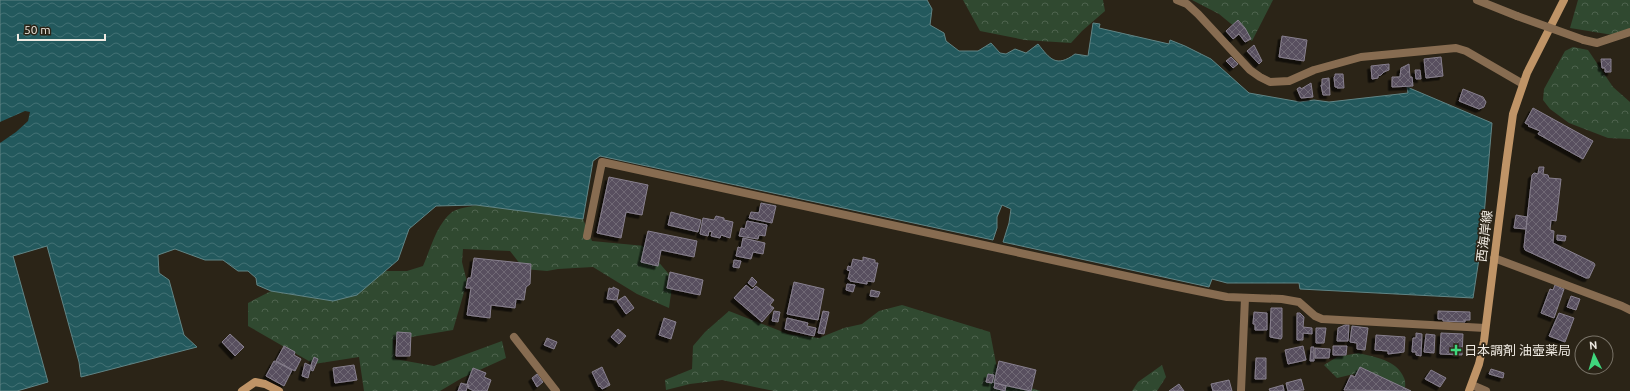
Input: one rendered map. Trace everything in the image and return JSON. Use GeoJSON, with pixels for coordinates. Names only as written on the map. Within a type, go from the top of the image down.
{"type":"FeatureCollection","features":[{"type":"Feature","properties":{"kind":"street"},"geometry":{"type":"LineString","coordinates":[[1177,0],[1187,4],[1198,14],[1250,70],[1270,82],[1289,81],[1314,70],[1361,57],[1456,48],[1466,51],[1523,84]]}},
{"type":"Feature","properties":{"kind":"street"},"geometry":{"type":"LineString","coordinates":[[1477,0],[1517,16],[1584,40],[1597,43],[1630,32]]}},
{"type":"Feature","properties":{"kind":"street","name":"西海岸線"},"geometry":{"type":"LineString","coordinates":[[1470,388],[1479,364],[1485,328],[1513,114],[1523,84],[1542,41],[1564,0]]}},
{"type":"Feature","properties":{"kind":"street"},"geometry":{"type":"LineString","coordinates":[[587,236],[602,162],[1227,297],[1282,299],[1299,302],[1315,316],[1322,319],[1485,328]]}},
{"type":"Feature","properties":{"kind":"street"},"geometry":{"type":"LineString","coordinates":[[1494,258],[1626,305],[1630,310]]}},
{"type":"Feature","properties":{"kind":"street"},"geometry":{"type":"LineString","coordinates":[[1241,391],[1245,298]]}},
{"type":"Feature","properties":{"kind":"street"},"geometry":{"type":"LineString","coordinates":[[514,337],[556,391]]}},
{"type":"Feature","properties":{"kind":"street"},"geometry":{"type":"LineString","coordinates":[[242,391],[255,382],[265,384],[279,391]]}},
{"type":"Feature","properties":{"kind":"street"},"geometry":{"type":"LineString","coordinates":[[1470,388],[1486,391]]}},
{"type":"Feature","properties":{"kind":"green space"},"geometry":{"type":"Polygon","coordinates":[[[963,0],[1103,0],[1105,11],[1071,43],[1025,40],[980,31],[963,0]]]}},
{"type":"Feature","properties":{"kind":"green space"},"geometry":{"type":"Polygon","coordinates":[[[1192,0],[1273,0],[1252,41],[1219,14],[1192,0]]]}},
{"type":"Feature","properties":{"kind":"green space"},"geometry":{"type":"Polygon","coordinates":[[[1578,0],[1630,0],[1630,29],[1619,36],[1570,28],[1578,0]]]}},
{"type":"Feature","properties":{"kind":"green space"},"geometry":{"type":"Polygon","coordinates":[[[1573,47],[1588,50],[1613,87],[1630,102],[1630,139],[1608,138],[1569,123],[1550,109],[1543,100],[1544,89],[1565,51],[1573,47]]]}},
{"type":"Feature","properties":{"kind":"green space"},"geometry":{"type":"Polygon","coordinates":[[[476,205],[583,219],[592,241],[645,246],[673,279],[669,308],[637,294],[593,267],[547,271],[524,269],[510,251],[463,249],[462,262],[467,282],[453,330],[393,340],[395,359],[434,366],[502,341],[506,358],[462,378],[440,391],[364,391],[359,357],[314,364],[248,326],[248,303],[271,291],[333,301],[357,295],[384,271],[407,271],[423,266],[434,237],[446,217],[452,212],[476,205]]]}},
{"type":"Feature","properties":{"kind":"green space"},"geometry":{"type":"Polygon","coordinates":[[[902,305],[990,332],[999,379],[1041,391],[774,391],[722,380],[690,384],[666,390],[665,380],[692,369],[693,346],[705,332],[729,311],[788,334],[819,338],[844,328],[862,324],[879,311],[902,305]]]}},
{"type":"Feature","properties":{"kind":"green space"},"geometry":{"type":"Polygon","coordinates":[[[1358,353],[1385,360],[1396,367],[1401,372],[1405,380],[1405,391],[1383,391],[1354,374],[1337,378],[1324,365],[1337,357],[1358,353]]]}},
{"type":"Feature","properties":{"kind":"green space"},"geometry":{"type":"Polygon","coordinates":[[[1162,365],[1166,377],[1157,391],[1132,391],[1138,382],[1162,365]]]}},
{"type":"Feature","properties":{"kind":"water"},"geometry":{"type":"Polygon","coordinates":[[[0,0],[927,0],[932,9],[930,25],[944,33],[946,41],[959,51],[978,51],[991,43],[1000,53],[1006,54],[1015,49],[1026,53],[1038,44],[1046,54],[1058,61],[1075,54],[1088,56],[1093,23],[1100,24],[1099,28],[1169,44],[1170,40],[1185,46],[1211,59],[1249,93],[1300,102],[1314,100],[1329,102],[1408,93],[1407,87],[1492,123],[1482,239],[1473,298],[1300,289],[1299,283],[1227,283],[1212,279],[1209,287],[1003,242],[1009,223],[1011,209],[1002,205],[997,217],[997,228],[993,240],[600,156],[593,161],[583,219],[476,205],[436,206],[409,229],[398,260],[357,295],[333,301],[271,291],[257,285],[256,278],[248,271],[238,271],[223,260],[205,260],[175,249],[158,255],[159,273],[169,280],[184,335],[197,347],[81,377],[79,362],[47,246],[13,256],[48,382],[17,391],[0,391],[0,0]]]}},
{"type":"Feature","properties":{"kind":"pier"},"geometry":{"type":"Polygon","coordinates":[[[25,111],[30,112],[28,121],[16,132],[0,143],[0,122],[25,111]]]}},
{"type":"Feature","properties":{"kind":"building"},"geometry":{"type":"Polygon","coordinates":[[[1238,20],[1245,28],[1251,39],[1245,42],[1239,34],[1233,39],[1226,31],[1238,20]]]}},
{"type":"Feature","properties":{"kind":"building"},"geometry":{"type":"Polygon","coordinates":[[[1282,36],[1307,40],[1304,61],[1279,57],[1282,36]]]}},
{"type":"Feature","properties":{"kind":"building"},"geometry":{"type":"Polygon","coordinates":[[[1254,45],[1262,61],[1259,64],[1247,51],[1254,45]]]}},
{"type":"Feature","properties":{"kind":"building"},"geometry":{"type":"Polygon","coordinates":[[[1231,57],[1238,64],[1233,68],[1226,61],[1231,57]]]}},
{"type":"Feature","properties":{"kind":"building"},"geometry":{"type":"Polygon","coordinates":[[[1441,57],[1443,76],[1426,78],[1424,59],[1441,57]]]}},
{"type":"Feature","properties":{"kind":"building"},"geometry":{"type":"Polygon","coordinates":[[[1601,59],[1611,59],[1611,72],[1605,72],[1605,68],[1602,68],[1601,59]]]}},
{"type":"Feature","properties":{"kind":"building"},"geometry":{"type":"Polygon","coordinates":[[[1389,64],[1389,70],[1378,76],[1378,78],[1372,79],[1371,66],[1389,64]]]}},
{"type":"Feature","properties":{"kind":"building"},"geometry":{"type":"Polygon","coordinates":[[[1409,64],[1410,77],[1412,77],[1413,86],[1392,87],[1392,77],[1400,77],[1401,68],[1409,64]]]}},
{"type":"Feature","properties":{"kind":"building"},"geometry":{"type":"Polygon","coordinates":[[[1415,70],[1420,70],[1421,79],[1416,79],[1415,70]]]}},
{"type":"Feature","properties":{"kind":"building"},"geometry":{"type":"Polygon","coordinates":[[[1335,74],[1343,74],[1344,88],[1335,87],[1335,74]]]}},
{"type":"Feature","properties":{"kind":"building"},"geometry":{"type":"Polygon","coordinates":[[[1329,78],[1330,95],[1323,95],[1321,85],[1322,79],[1329,78]]]}},
{"type":"Feature","properties":{"kind":"building"},"geometry":{"type":"Polygon","coordinates":[[[1311,83],[1313,97],[1301,98],[1297,89],[1300,87],[1301,89],[1311,83]]]}},
{"type":"Feature","properties":{"kind":"building"},"geometry":{"type":"Polygon","coordinates":[[[1463,89],[1483,97],[1486,102],[1484,107],[1479,109],[1459,101],[1463,89]]]}},
{"type":"Feature","properties":{"kind":"building"},"geometry":{"type":"Polygon","coordinates":[[[1533,108],[1593,141],[1583,159],[1538,134],[1540,131],[1528,126],[1529,125],[1525,123],[1533,108]]]}},
{"type":"Feature","properties":{"kind":"building"},"geometry":{"type":"Polygon","coordinates":[[[1539,167],[1544,167],[1543,174],[1548,175],[1549,178],[1561,179],[1556,221],[1551,220],[1550,230],[1554,231],[1553,243],[1594,263],[1595,265],[1589,278],[1586,278],[1525,250],[1524,247],[1532,175],[1534,173],[1538,174],[1539,167]]]}},
{"type":"Feature","properties":{"kind":"building"},"geometry":{"type":"Polygon","coordinates":[[[609,177],[648,185],[642,215],[626,212],[621,238],[597,233],[609,177]]]}},
{"type":"Feature","properties":{"kind":"building"},"geometry":{"type":"Polygon","coordinates":[[[761,203],[776,206],[772,223],[749,218],[751,212],[759,213],[761,203]]]}},
{"type":"Feature","properties":{"kind":"building"},"geometry":{"type":"Polygon","coordinates":[[[671,212],[701,220],[698,232],[668,225],[671,212]]]}},
{"type":"Feature","properties":{"kind":"building"},"geometry":{"type":"Polygon","coordinates":[[[1516,215],[1527,217],[1526,229],[1514,228],[1516,215]]]}},
{"type":"Feature","properties":{"kind":"building"},"geometry":{"type":"Polygon","coordinates":[[[716,216],[733,222],[730,238],[721,235],[720,238],[711,236],[712,232],[709,231],[708,236],[700,234],[703,218],[714,220],[716,216]]]}},
{"type":"Feature","properties":{"kind":"building"},"geometry":{"type":"Polygon","coordinates":[[[747,221],[767,225],[765,236],[759,235],[758,239],[739,236],[741,228],[745,229],[747,221]]]}},
{"type":"Feature","properties":{"kind":"building"},"geometry":{"type":"Polygon","coordinates":[[[648,231],[697,241],[694,257],[661,250],[658,266],[641,262],[648,231]]]}},
{"type":"Feature","properties":{"kind":"building"},"geometry":{"type":"Polygon","coordinates":[[[1557,235],[1566,236],[1565,241],[1557,240],[1557,235]]]}},
{"type":"Feature","properties":{"kind":"building"},"geometry":{"type":"Polygon","coordinates":[[[743,238],[765,243],[763,254],[753,252],[751,259],[736,256],[738,247],[741,248],[743,238]]]}},
{"type":"Feature","properties":{"kind":"building"},"geometry":{"type":"Polygon","coordinates":[[[863,257],[875,260],[875,263],[878,263],[874,282],[867,281],[867,284],[850,281],[850,279],[848,279],[850,271],[847,270],[848,266],[851,267],[853,259],[863,261],[863,257]]]}},
{"type":"Feature","properties":{"kind":"building"},"geometry":{"type":"Polygon","coordinates":[[[474,258],[531,264],[530,284],[526,287],[524,300],[516,299],[515,308],[491,305],[490,318],[467,315],[471,288],[466,288],[468,278],[471,278],[474,258]]]}},
{"type":"Feature","properties":{"kind":"building"},"geometry":{"type":"Polygon","coordinates":[[[734,260],[741,261],[739,268],[733,267],[734,260]]]}},
{"type":"Feature","properties":{"kind":"building"},"geometry":{"type":"Polygon","coordinates":[[[670,272],[703,280],[700,295],[667,288],[670,272]]]}},
{"type":"Feature","properties":{"kind":"building"},"geometry":{"type":"Polygon","coordinates":[[[752,277],[757,282],[753,287],[748,283],[752,277]]]}},
{"type":"Feature","properties":{"kind":"building"},"geometry":{"type":"Polygon","coordinates":[[[794,282],[824,289],[818,320],[787,314],[794,282]]]}},
{"type":"Feature","properties":{"kind":"building"},"geometry":{"type":"Polygon","coordinates":[[[847,284],[855,285],[853,292],[846,290],[847,284]]]}},
{"type":"Feature","properties":{"kind":"building"},"geometry":{"type":"Polygon","coordinates":[[[746,285],[752,290],[756,286],[774,300],[770,305],[774,308],[762,322],[734,298],[746,285]]]}},
{"type":"Feature","properties":{"kind":"building"},"geometry":{"type":"Polygon","coordinates":[[[1555,285],[1564,289],[1554,318],[1541,313],[1550,289],[1553,290],[1555,285]]]}},
{"type":"Feature","properties":{"kind":"building"},"geometry":{"type":"Polygon","coordinates":[[[613,287],[619,290],[617,300],[607,299],[609,288],[613,289],[613,287]]]}},
{"type":"Feature","properties":{"kind":"building"},"geometry":{"type":"Polygon","coordinates":[[[871,290],[880,292],[878,297],[870,296],[871,290]]]}},
{"type":"Feature","properties":{"kind":"building"},"geometry":{"type":"Polygon","coordinates":[[[625,296],[634,308],[626,314],[617,301],[625,296]]]}},
{"type":"Feature","properties":{"kind":"building"},"geometry":{"type":"Polygon","coordinates":[[[1571,296],[1580,299],[1576,310],[1567,307],[1571,296]]]}},
{"type":"Feature","properties":{"kind":"building"},"geometry":{"type":"Polygon","coordinates":[[[1271,308],[1282,308],[1281,339],[1270,337],[1271,308]]]}},
{"type":"Feature","properties":{"kind":"building"},"geometry":{"type":"Polygon","coordinates":[[[774,311],[780,312],[778,322],[772,321],[774,311]]]}},
{"type":"Feature","properties":{"kind":"building"},"geometry":{"type":"Polygon","coordinates":[[[823,311],[829,312],[824,334],[818,333],[823,311]]]}},
{"type":"Feature","properties":{"kind":"building"},"geometry":{"type":"Polygon","coordinates":[[[1438,311],[1470,312],[1470,320],[1465,320],[1465,322],[1443,321],[1443,319],[1438,319],[1438,311]]]}},
{"type":"Feature","properties":{"kind":"building"},"geometry":{"type":"Polygon","coordinates":[[[1254,312],[1267,313],[1267,330],[1255,330],[1255,324],[1253,324],[1254,312]]]}},
{"type":"Feature","properties":{"kind":"building"},"geometry":{"type":"Polygon","coordinates":[[[1297,313],[1300,313],[1304,317],[1303,327],[1312,328],[1312,334],[1303,333],[1303,340],[1297,340],[1297,313]]]}},
{"type":"Feature","properties":{"kind":"building"},"geometry":{"type":"Polygon","coordinates":[[[1559,313],[1574,318],[1565,342],[1549,336],[1559,313]]]}},
{"type":"Feature","properties":{"kind":"building"},"geometry":{"type":"Polygon","coordinates":[[[664,318],[676,322],[671,339],[659,335],[664,318]]]}},
{"type":"Feature","properties":{"kind":"building"},"geometry":{"type":"Polygon","coordinates":[[[787,318],[808,323],[807,326],[816,328],[814,336],[785,329],[787,318]]]}},
{"type":"Feature","properties":{"kind":"building"},"geometry":{"type":"Polygon","coordinates":[[[1349,325],[1348,341],[1337,341],[1338,328],[1349,325]]]}},
{"type":"Feature","properties":{"kind":"building"},"geometry":{"type":"Polygon","coordinates":[[[1352,326],[1368,328],[1365,350],[1357,349],[1357,343],[1350,342],[1352,326]]]}},
{"type":"Feature","properties":{"kind":"building"},"geometry":{"type":"Polygon","coordinates":[[[1316,328],[1326,328],[1324,343],[1316,343],[1316,328]]]}},
{"type":"Feature","properties":{"kind":"building"},"geometry":{"type":"Polygon","coordinates":[[[618,329],[626,336],[619,344],[611,337],[618,329]]]}},
{"type":"Feature","properties":{"kind":"building"},"geometry":{"type":"Polygon","coordinates":[[[397,332],[411,333],[410,356],[396,356],[397,332]]]}},
{"type":"Feature","properties":{"kind":"building"},"geometry":{"type":"Polygon","coordinates":[[[1416,333],[1422,334],[1421,356],[1416,355],[1416,352],[1412,352],[1413,338],[1416,338],[1416,333]]]}},
{"type":"Feature","properties":{"kind":"building"},"geometry":{"type":"Polygon","coordinates":[[[1441,333],[1463,334],[1462,355],[1440,354],[1441,333]]]}},
{"type":"Feature","properties":{"kind":"building"},"geometry":{"type":"Polygon","coordinates":[[[230,334],[244,347],[235,356],[222,342],[230,334]]]}},
{"type":"Feature","properties":{"kind":"building"},"geometry":{"type":"Polygon","coordinates":[[[1426,334],[1435,335],[1434,353],[1424,352],[1426,334]]]}},
{"type":"Feature","properties":{"kind":"building"},"geometry":{"type":"Polygon","coordinates":[[[1376,335],[1405,337],[1404,352],[1388,354],[1388,351],[1375,350],[1376,335]]]}},
{"type":"Feature","properties":{"kind":"building"},"geometry":{"type":"Polygon","coordinates":[[[547,338],[557,342],[554,349],[544,345],[547,338]]]}},
{"type":"Feature","properties":{"kind":"building"},"geometry":{"type":"Polygon","coordinates":[[[284,346],[295,352],[294,355],[301,359],[295,371],[276,361],[284,346]]]}},
{"type":"Feature","properties":{"kind":"building"},"geometry":{"type":"Polygon","coordinates":[[[1303,346],[1306,360],[1288,364],[1285,350],[1303,346]]]}},
{"type":"Feature","properties":{"kind":"building"},"geometry":{"type":"Polygon","coordinates":[[[1333,346],[1347,346],[1346,355],[1333,355],[1333,346]]]}},
{"type":"Feature","properties":{"kind":"building"},"geometry":{"type":"Polygon","coordinates":[[[1311,347],[1314,347],[1314,361],[1310,361],[1311,347]]]}},
{"type":"Feature","properties":{"kind":"building"},"geometry":{"type":"Polygon","coordinates":[[[1315,348],[1330,349],[1329,358],[1315,358],[1315,348]]]}},
{"type":"Feature","properties":{"kind":"building"},"geometry":{"type":"Polygon","coordinates":[[[314,357],[318,359],[313,371],[311,370],[311,365],[314,357]]]}},
{"type":"Feature","properties":{"kind":"building"},"geometry":{"type":"Polygon","coordinates":[[[1256,358],[1266,358],[1266,379],[1255,379],[1256,358]]]}},
{"type":"Feature","properties":{"kind":"building"},"geometry":{"type":"Polygon","coordinates":[[[274,361],[292,370],[284,386],[266,376],[274,361]]]}},
{"type":"Feature","properties":{"kind":"building"},"geometry":{"type":"Polygon","coordinates":[[[999,361],[1036,370],[1031,391],[994,383],[999,361]]]}},
{"type":"Feature","properties":{"kind":"building"},"geometry":{"type":"Polygon","coordinates":[[[305,363],[311,366],[308,378],[302,376],[305,363]]]}},
{"type":"Feature","properties":{"kind":"building"},"geometry":{"type":"Polygon","coordinates":[[[354,365],[357,380],[335,383],[333,368],[354,365]]]}},
{"type":"Feature","properties":{"kind":"building"},"geometry":{"type":"Polygon","coordinates":[[[602,367],[610,385],[602,389],[600,386],[599,387],[592,372],[602,367]]]}},
{"type":"Feature","properties":{"kind":"building"},"geometry":{"type":"Polygon","coordinates":[[[1360,367],[1411,391],[1344,390],[1351,375],[1355,377],[1360,367]]]}},
{"type":"Feature","properties":{"kind":"building"},"geometry":{"type":"Polygon","coordinates":[[[473,368],[486,373],[484,377],[491,380],[487,391],[474,391],[468,388],[469,385],[467,384],[473,368]]]}},
{"type":"Feature","properties":{"kind":"building"},"geometry":{"type":"Polygon","coordinates":[[[1491,369],[1504,373],[1503,378],[1489,374],[1491,369]]]}},
{"type":"Feature","properties":{"kind":"building"},"geometry":{"type":"Polygon","coordinates":[[[1431,370],[1446,378],[1440,387],[1425,379],[1431,370]]]}},
{"type":"Feature","properties":{"kind":"building"},"geometry":{"type":"Polygon","coordinates":[[[537,374],[543,382],[537,387],[532,378],[537,374]]]}},
{"type":"Feature","properties":{"kind":"building"},"geometry":{"type":"Polygon","coordinates":[[[988,374],[994,375],[992,383],[986,382],[988,374]]]}},
{"type":"Feature","properties":{"kind":"building"},"geometry":{"type":"Polygon","coordinates":[[[1301,379],[1304,390],[1288,391],[1286,383],[1301,379]]]}},
{"type":"Feature","properties":{"kind":"building"},"geometry":{"type":"Polygon","coordinates":[[[1229,380],[1232,391],[1213,391],[1211,384],[1229,380]]]}},
{"type":"Feature","properties":{"kind":"building"},"geometry":{"type":"Polygon","coordinates":[[[461,383],[468,385],[466,391],[458,391],[461,383]]]}},
{"type":"Feature","properties":{"kind":"building"},"geometry":{"type":"Polygon","coordinates":[[[995,383],[1006,386],[1005,391],[994,388],[995,383]]]}},
{"type":"Feature","properties":{"kind":"building"},"geometry":{"type":"Polygon","coordinates":[[[1179,384],[1184,391],[1169,391],[1179,384]]]}},
{"type":"Feature","properties":{"kind":"building"},"geometry":{"type":"Polygon","coordinates":[[[1283,385],[1284,391],[1270,391],[1269,389],[1283,385]]]}},
{"type":"Feature","properties":{"kind":"place","name":"日本調剤 油壺薬局"},"geometry":{"type":"Point","coordinates":[1456,350]}}]}
